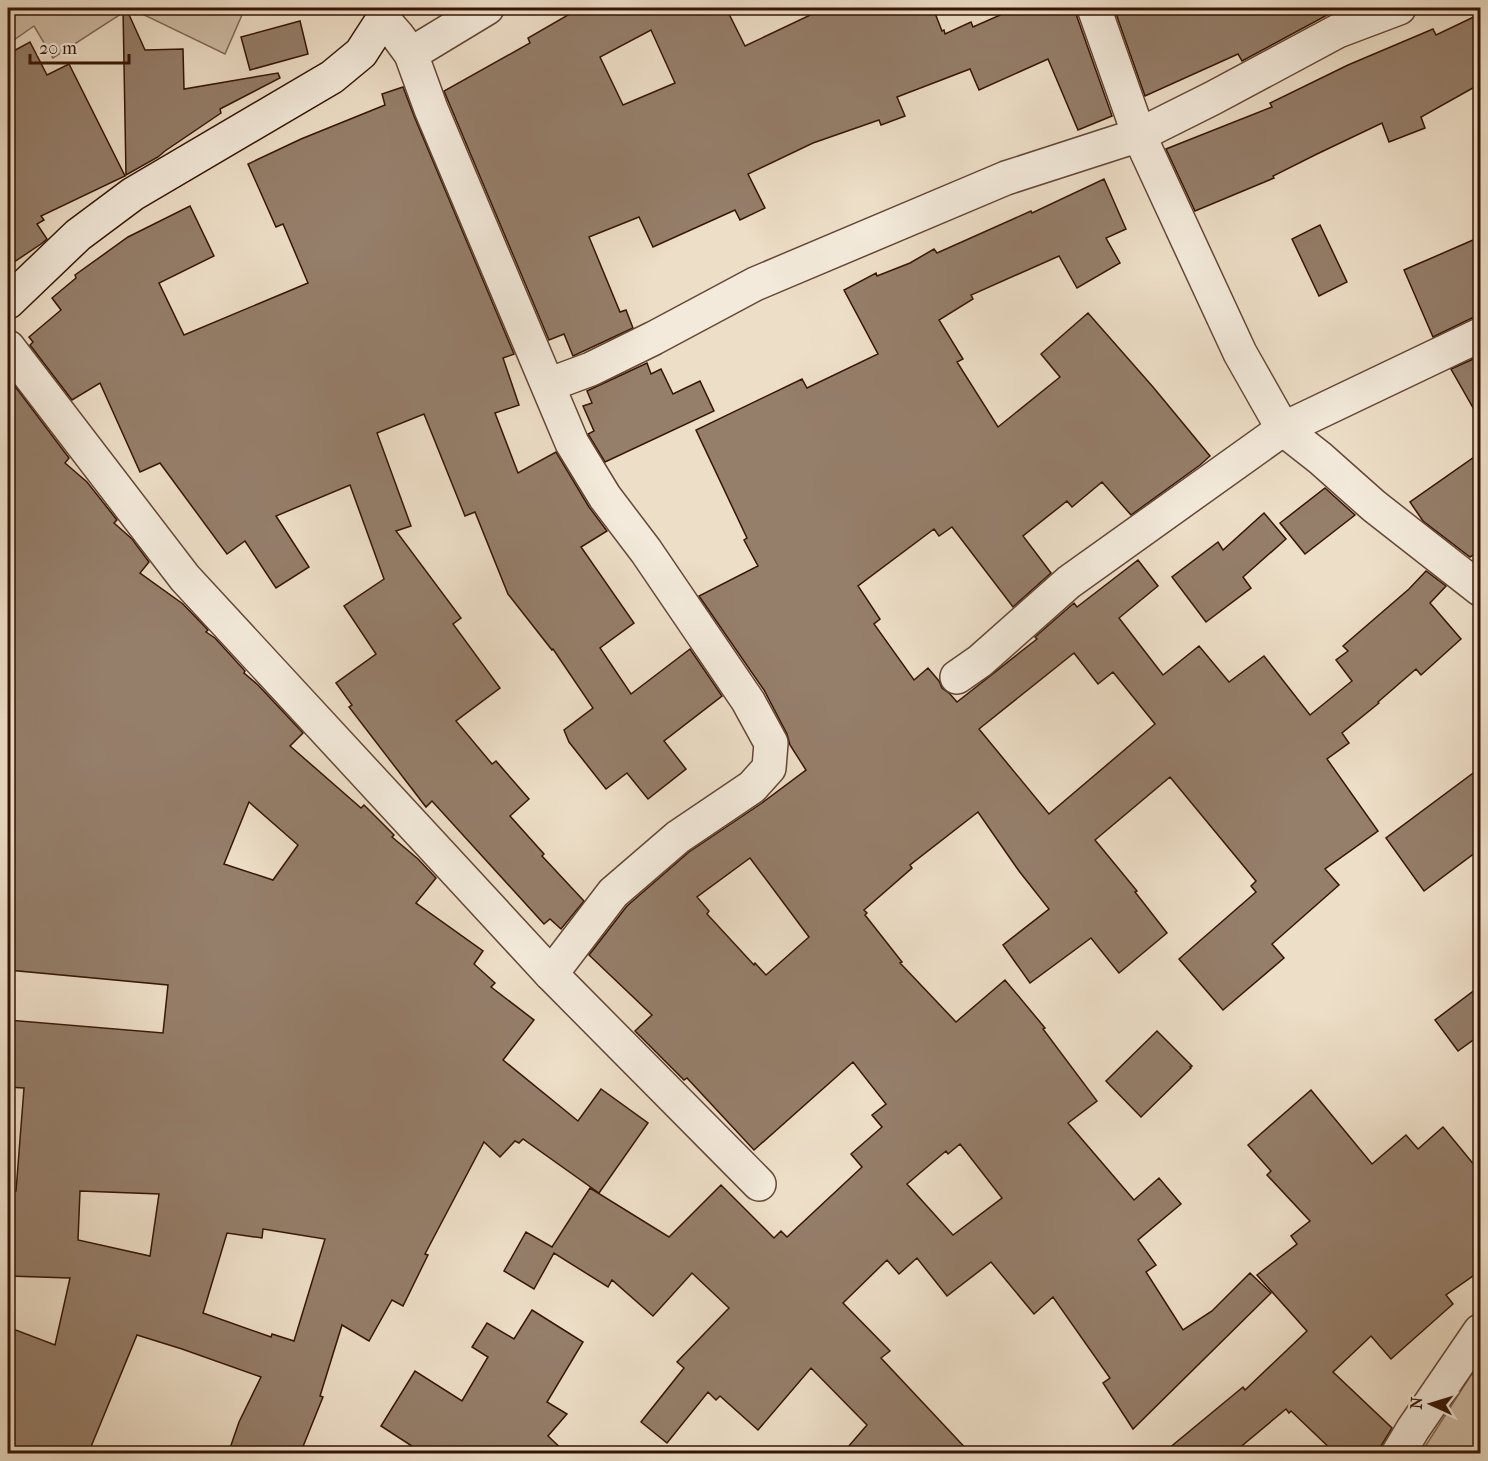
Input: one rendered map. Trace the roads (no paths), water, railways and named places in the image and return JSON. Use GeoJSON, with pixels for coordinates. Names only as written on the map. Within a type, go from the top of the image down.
{"type":"FeatureCollection","features":[{"type":"Feature","properties":{"kind":"street"},"geometry":{"type":"LineString","coordinates":[[411,54],[487,8]]}},
{"type":"Feature","properties":{"kind":"street"},"geometry":{"type":"LineString","coordinates":[[1094,8],[1139,135],[1240,353],[1283,429],[1374,506],[1480,589]]}},
{"type":"Feature","properties":{"kind":"street"},"geometry":{"type":"LineString","coordinates":[[548,385],[591,369],[755,284],[1006,178],[1139,135],[1338,31],[1399,8]]}},
{"type":"Feature","properties":{"kind":"street"},"geometry":{"type":"LineString","coordinates":[[8,302],[78,235],[133,194],[332,77],[361,53],[383,13],[411,54],[431,109],[572,443],[605,497],[646,551],[748,701],[771,743],[769,768],[752,787],[678,837],[613,892],[551,974]]}},
{"type":"Feature","properties":{"kind":"street"},"geometry":{"type":"LineString","coordinates":[[957,677],[980,661],[1069,582],[1283,429],[1480,335]]}},
{"type":"Feature","properties":{"kind":"street"},"geometry":{"type":"LineString","coordinates":[[8,348],[185,578],[551,974],[759,1184]]}},
{"type":"Feature","properties":{"kind":"street"},"geometry":{"type":"LineString","coordinates":[[1398,1454],[1480,1331]]}}]}
